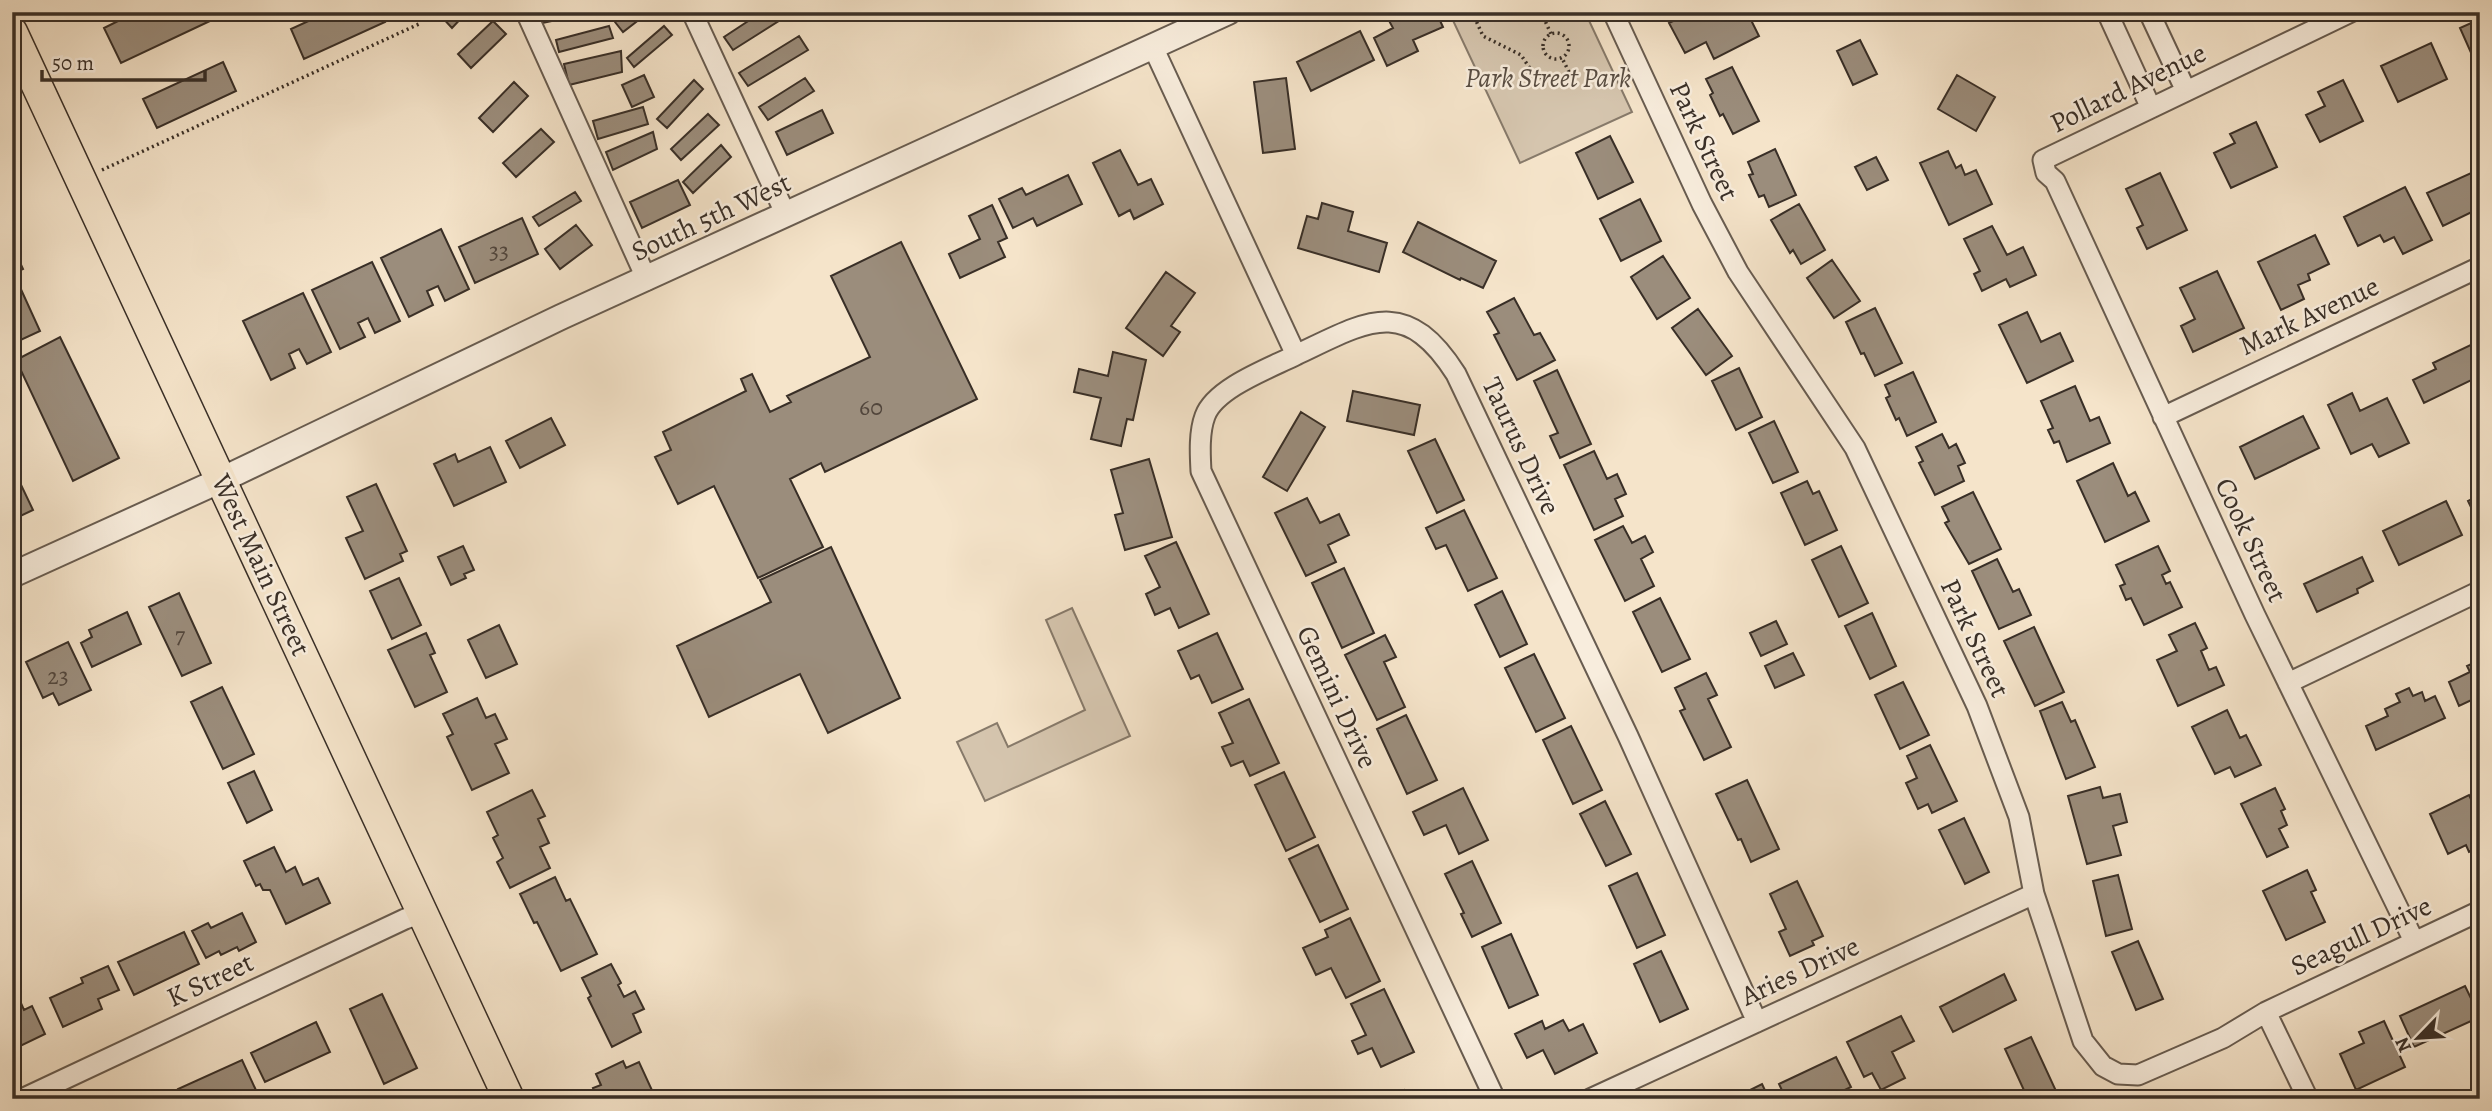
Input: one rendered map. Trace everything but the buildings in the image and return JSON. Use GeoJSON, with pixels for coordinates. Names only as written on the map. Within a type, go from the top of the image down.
{"type":"FeatureCollection","features":[{"type":"Feature","properties":{"kind":"main road","name":"West Main Street"},"geometry":{"type":"LineString","coordinates":[[12,32],[509,1099]]}},
{"type":"Feature","properties":{"kind":"street"},"geometry":{"type":"LineString","coordinates":[[526,12],[647,280]]}},
{"type":"Feature","properties":{"kind":"street"},"geometry":{"type":"LineString","coordinates":[[692,12],[786,215]]}},
{"type":"Feature","properties":{"kind":"street","name":"South 5th West"},"geometry":{"type":"LineString","coordinates":[[12,575],[221,480],[561,317],[647,280],[1228,12]]}},
{"type":"Feature","properties":{"kind":"street","name":"Park Street"},"geometry":{"type":"LineString","coordinates":[[1613,12],[1702,204],[1738,272],[1855,448],[1977,706],[2019,817],[2034,894],[2083,1041],[2103,1066],[2118,1074],[2138,1075],[2223,1038],[2266,1012]]}},
{"type":"Feature","properties":{"kind":"street"},"geometry":{"type":"LineString","coordinates":[[2106,12],[2151,107]]}},
{"type":"Feature","properties":{"kind":"street"},"geometry":{"type":"LineString","coordinates":[[2149,12],[2186,91]]}},
{"type":"Feature","properties":{"kind":"street","name":"Pollard Avenue"},"geometry":{"type":"LineString","coordinates":[[2043,160],[2351,12]]}},
{"type":"Feature","properties":{"kind":"street"},"geometry":{"type":"LineString","coordinates":[[1153,47],[1296,355]]}},
{"type":"Feature","properties":{"kind":"street","name":"Cook Street"},"geometry":{"type":"LineString","coordinates":[[2043,160],[2046,173],[2055,181],[2288,683],[2414,941]]}},
{"type":"Feature","properties":{"kind":"street","name":"Mark Avenue"},"geometry":{"type":"LineString","coordinates":[[2163,417],[2480,267]]}},
{"type":"Feature","properties":{"kind":"street","name":"Taurus Drive"},"geometry":{"type":"LineString","coordinates":[[1296,355],[1358,326],[1387,320],[1401,324],[1440,349],[1456,374],[1628,736],[1757,1022]]}},
{"type":"Feature","properties":{"kind":"street","name":"Gemini Drive"},"geometry":{"type":"LineString","coordinates":[[1296,355],[1221,394],[1211,404],[1203,422],[1201,471],[1495,1099]]}},
{"type":"Feature","properties":{"kind":"street"},"geometry":{"type":"LineString","coordinates":[[2288,683],[2480,591]]}},
{"type":"Feature","properties":{"kind":"street","name":"Aries Drive"},"geometry":{"type":"LineString","coordinates":[[1590,1099],[2034,894]]}},
{"type":"Feature","properties":{"kind":"street","name":"Seagull Drive"},"geometry":{"type":"LineString","coordinates":[[2266,1012],[2480,911]]}},
{"type":"Feature","properties":{"kind":"street","name":"K Street"},"geometry":{"type":"LineString","coordinates":[[22,1099],[422,913]]}},
{"type":"Feature","properties":{"kind":"street"},"geometry":{"type":"LineString","coordinates":[[2266,1012],[2308,1099]]}},
{"type":"Feature","properties":{"kind":"path"},"geometry":{"type":"LineString","coordinates":[[1472,12],[1483,36],[1521,55],[1531,70],[1555,85],[1573,80],[1562,58]]}},
{"type":"Feature","properties":{"kind":"path"},"geometry":{"type":"LineString","coordinates":[[1541,12],[1550,34]]}},
{"type":"Feature","properties":{"kind":"path"},"geometry":{"type":"LineString","coordinates":[[1545,20],[1564,12]]}},
{"type":"Feature","properties":{"kind":"path"},"geometry":{"type":"LineString","coordinates":[[81,180],[419,24]]}},
{"type":"Feature","properties":{"kind":"path"},"geometry":{"type":"LineString","coordinates":[[1559,33],[1568,40],[1568,52],[1562,58],[1553,58],[1545,53],[1543,45],[1550,34],[1559,33]]}},
{"type":"Feature","properties":{"kind":"green space","name":"Park Street Park"},"geometry":{"type":"Polygon","coordinates":[[[1449,12],[1585,12],[1632,112],[1520,163],[1449,12]]]}},
{"type":"Feature","properties":{"kind":"green space"},"geometry":{"type":"Polygon","coordinates":[[[1072,608],[1130,736],[985,801],[957,742],[997,723],[1008,747],[1085,710],[1046,620],[1072,608]]]}}]}
